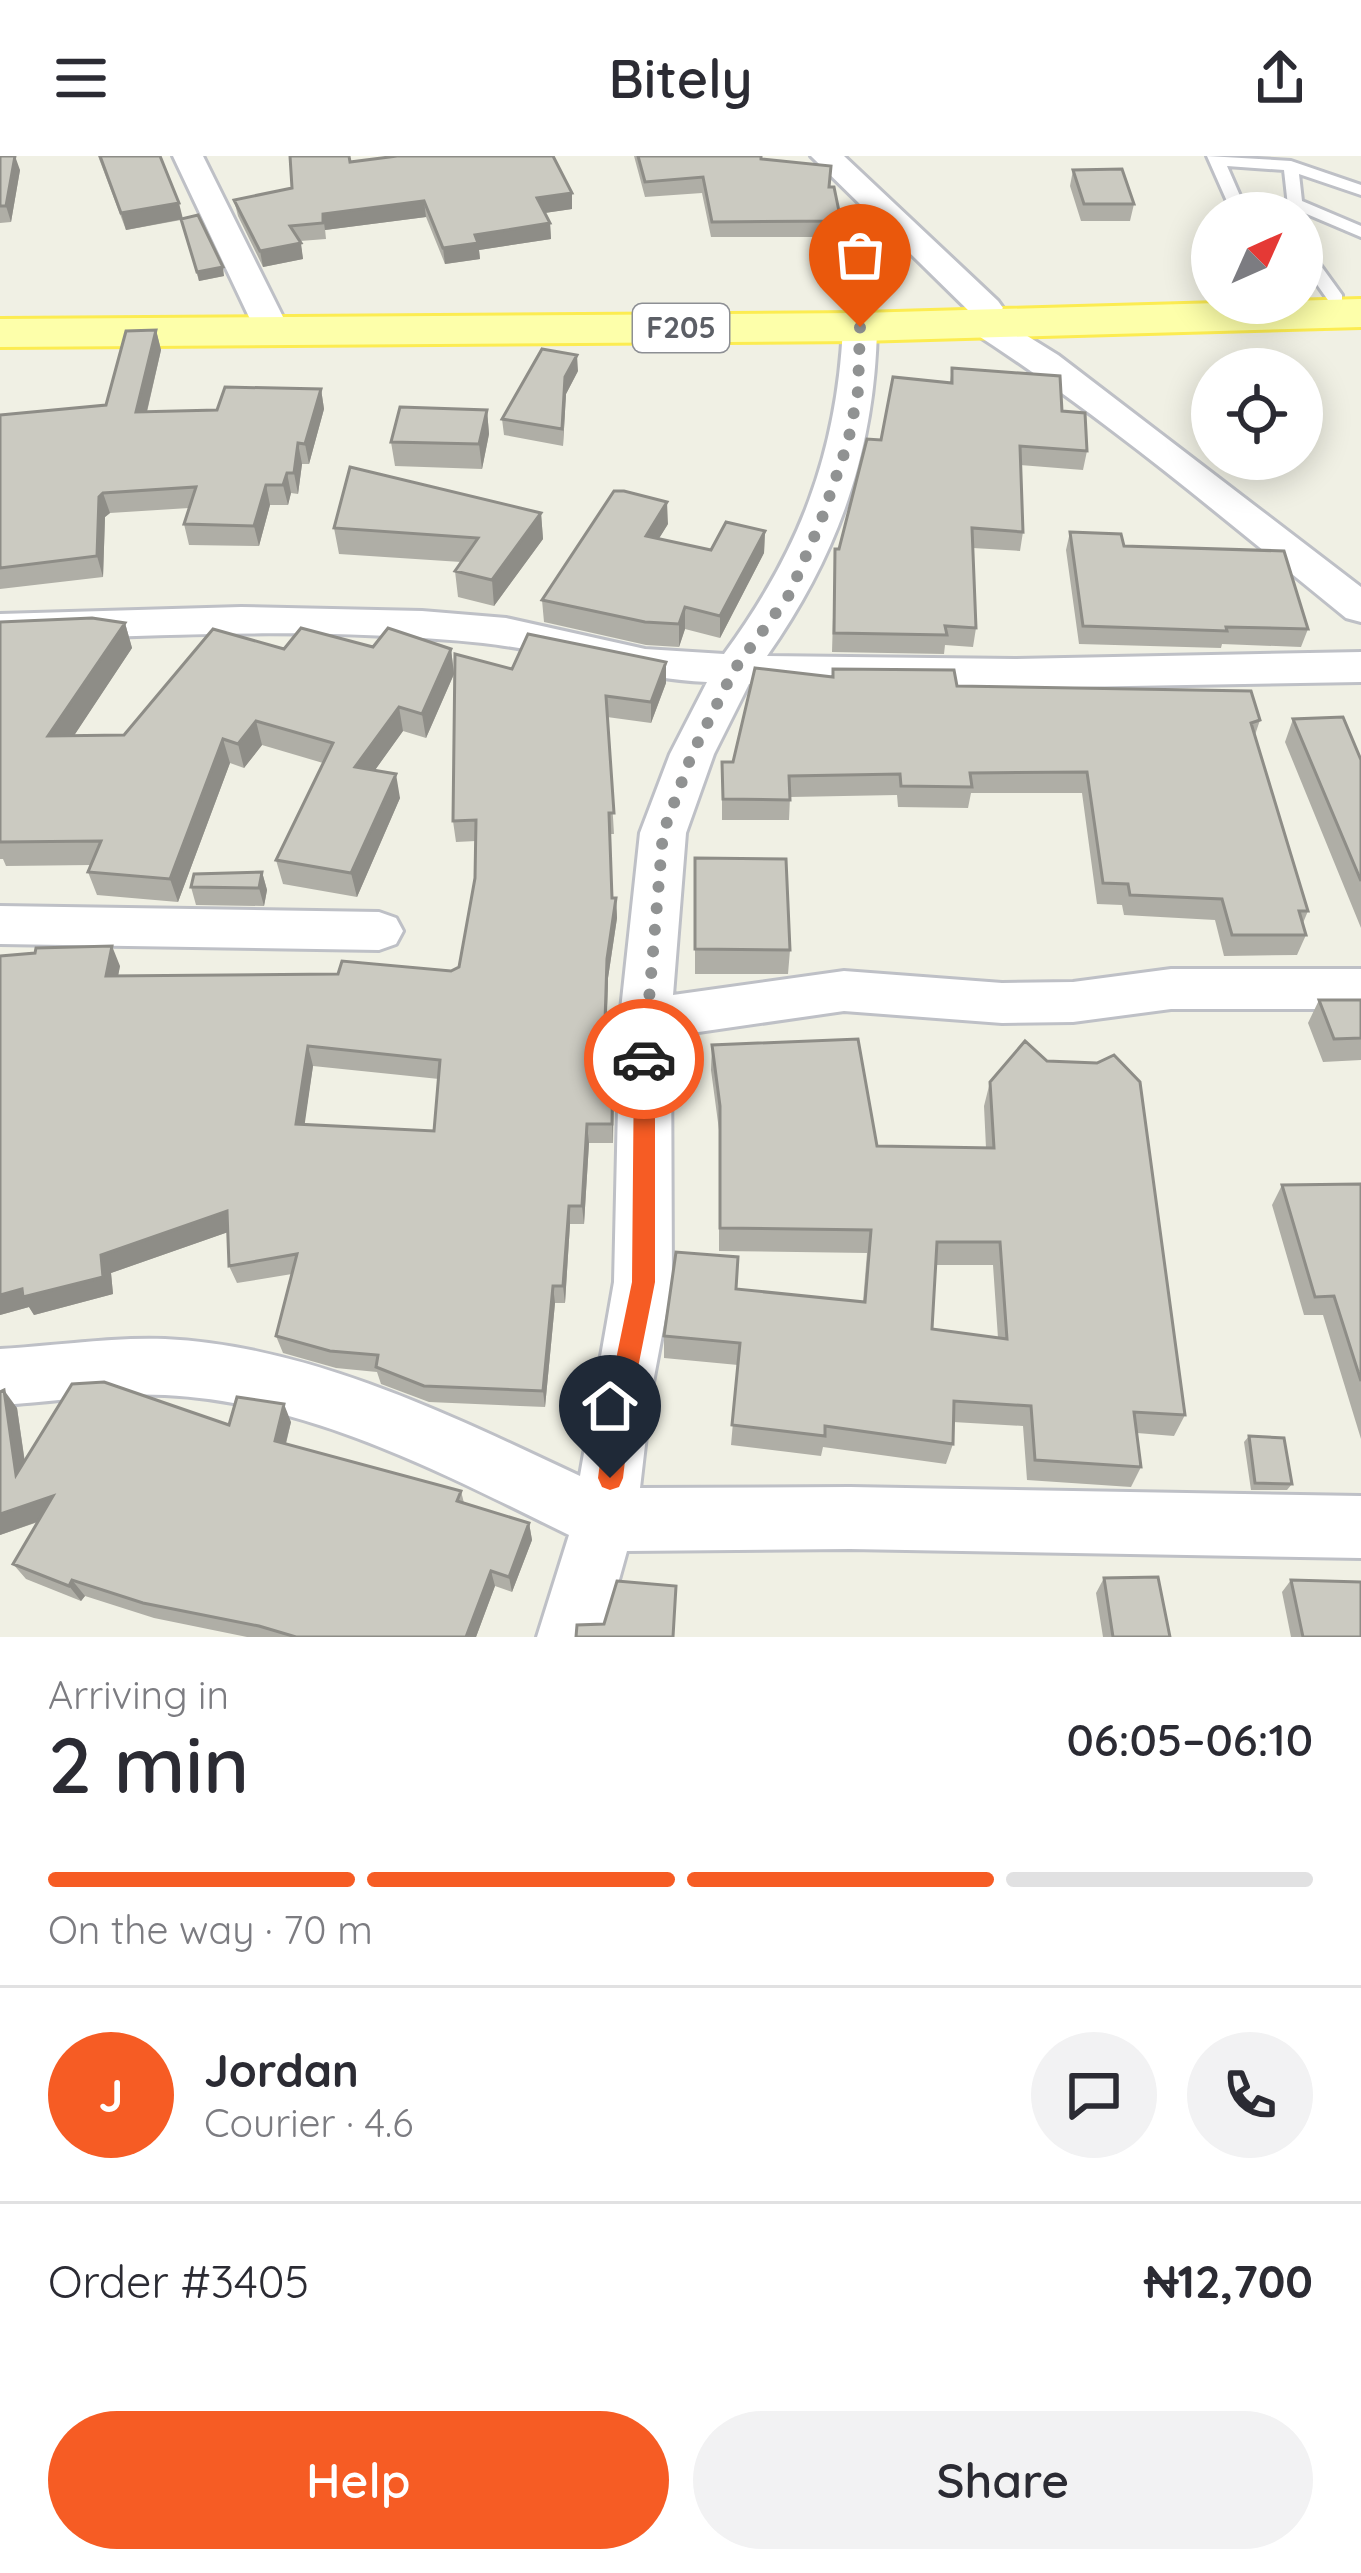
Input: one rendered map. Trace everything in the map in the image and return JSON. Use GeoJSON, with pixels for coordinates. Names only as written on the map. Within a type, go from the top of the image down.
{"type":"FeatureCollection","features":[{"type":"Feature","properties":{"kind":"main road","name":"F205"},"geometry":{"type":"LineString","coordinates":[[0,329],[266,316],[983,315],[1340,303]]}},
{"type":"Feature","properties":{"kind":"main road","name":"F205"},"geometry":{"type":"LineString","coordinates":[[0,329],[860,327],[1191,304]]}},
{"type":"Feature","properties":{"kind":"street"},"geometry":{"type":"LineString","coordinates":[[188,156],[266,316]]}},
{"type":"Feature","properties":{"kind":"street"},"geometry":{"type":"LineString","coordinates":[[826,156],[983,315],[1361,608]]}},
{"type":"Feature","properties":{"kind":"street"},"geometry":{"type":"LineString","coordinates":[[570,1637],[605,1520],[621,1393],[643,1282],[645,1019],[663,833],[692,754],[734,670],[789,595],[821,521],[848,442],[858,391],[860,327]]}},
{"type":"Feature","properties":{"kind":"street"},"geometry":{"type":"LineString","coordinates":[[0,628],[138,621],[486,629],[661,666],[734,670],[1041,674],[1361,667]]}},
{"type":"Feature","properties":{"kind":"street"},"geometry":{"type":"LineString","coordinates":[[0,925],[379,931]]}},
{"type":"Feature","properties":{"kind":"street"},"geometry":{"type":"LineString","coordinates":[[645,1019],[844,991],[1002,1003],[1073,1001],[1171,989],[1361,988]]}},
{"type":"Feature","properties":{"kind":"street"},"geometry":{"type":"LineString","coordinates":[[0,1377],[164,1367],[257,1380],[418,1430],[605,1520],[850,1518],[1361,1527]]}},
{"type":"Feature","properties":{"kind":"lane"},"geometry":{"type":"LineString","coordinates":[[1216,158],[1291,166],[1361,190]]}},
{"type":"Feature","properties":{"kind":"lane"},"geometry":{"type":"LineString","coordinates":[[1216,158],[1232,192]]}},
{"type":"Feature","properties":{"kind":"lane"},"geometry":{"type":"LineString","coordinates":[[1291,166],[1294,203],[1361,232]]}},
{"type":"Feature","properties":{"kind":"building"},"geometry":{"type":"Polygon","coordinates":[[[0,156],[15,156],[6,206],[0,206],[0,156]]]}},
{"type":"Feature","properties":{"kind":"building"},"geometry":{"type":"Polygon","coordinates":[[[100,156],[160,156],[179,203],[121,213],[100,156]]]}},
{"type":"Feature","properties":{"kind":"building"},"geometry":{"type":"Polygon","coordinates":[[[290,156],[349,156],[350,162],[397,156],[553,156],[572,193],[537,198],[550,223],[475,235],[478,243],[443,248],[424,201],[323,214],[323,223],[290,226],[301,243],[260,251],[234,200],[292,188],[290,156]]]}},
{"type":"Feature","properties":{"kind":"building"},"geometry":{"type":"Polygon","coordinates":[[[638,156],[761,156],[831,166],[829,187],[834,187],[841,221],[712,222],[703,177],[645,182],[638,156]]]}},
{"type":"Feature","properties":{"kind":"building"},"geometry":{"type":"Polygon","coordinates":[[[1122,169],[1134,204],[1084,204],[1073,170],[1122,169]]]}},
{"type":"Feature","properties":{"kind":"building"},"geometry":{"type":"Polygon","coordinates":[[[198,215],[223,267],[197,272],[181,219],[198,215]]]}},
{"type":"Feature","properties":{"kind":"building"},"geometry":{"type":"Polygon","coordinates":[[[156,330],[136,412],[217,410],[225,387],[321,389],[305,444],[298,443],[294,473],[287,473],[283,485],[266,485],[254,526],[184,524],[196,487],[103,493],[99,497],[97,556],[0,568],[0,415],[106,405],[126,331],[156,330]]]}},
{"type":"Feature","properties":{"kind":"building"},"geometry":{"type":"Polygon","coordinates":[[[542,349],[577,355],[565,377],[562,429],[502,419],[542,349]]]}},
{"type":"Feature","properties":{"kind":"building"},"geometry":{"type":"Polygon","coordinates":[[[952,368],[1060,376],[1062,411],[1085,413],[1087,451],[1020,446],[1023,532],[972,528],[976,628],[945,626],[947,635],[834,633],[835,549],[839,549],[867,439],[881,440],[893,377],[952,383],[952,368]]]}},
{"type":"Feature","properties":{"kind":"building"},"geometry":{"type":"Polygon","coordinates":[[[400,407],[487,410],[479,444],[391,442],[400,407]]]}},
{"type":"Feature","properties":{"kind":"building"},"geometry":{"type":"Polygon","coordinates":[[[350,467],[541,513],[492,580],[455,571],[478,538],[334,528],[350,467]]]}},
{"type":"Feature","properties":{"kind":"building"},"geometry":{"type":"Polygon","coordinates":[[[614,491],[667,502],[646,536],[711,550],[726,522],[765,531],[720,616],[685,607],[679,624],[645,622],[542,600],[614,491]]]}},
{"type":"Feature","properties":{"kind":"building"},"geometry":{"type":"Polygon","coordinates":[[[1070,532],[1121,534],[1124,546],[1284,551],[1308,629],[1083,626],[1070,532]]]}},
{"type":"Feature","properties":{"kind":"building"},"geometry":{"type":"Polygon","coordinates":[[[92,618],[125,623],[48,736],[124,735],[213,629],[284,649],[301,628],[373,647],[388,628],[451,649],[422,714],[399,707],[355,767],[396,774],[351,873],[276,860],[333,743],[256,721],[238,744],[223,739],[170,879],[88,872],[101,841],[0,842],[0,622],[92,618]]]}},
{"type":"Feature","properties":{"kind":"building"},"geometry":{"type":"Polygon","coordinates":[[[528,634],[666,662],[651,702],[606,696],[614,813],[609,813],[612,898],[616,898],[607,959],[604,1053],[613,1052],[612,1124],[587,1124],[582,1206],[569,1206],[563,1286],[553,1286],[543,1391],[424,1386],[376,1367],[378,1355],[330,1351],[276,1336],[297,1254],[229,1266],[227,1211],[101,1255],[103,1277],[23,1297],[22,1289],[0,1295],[0,956],[35,953],[36,948],[112,946],[106,976],[338,974],[342,961],[451,971],[459,967],[475,878],[476,820],[453,821],[455,654],[512,669],[528,634]],[[308,1046],[296,1124],[434,1131],[440,1060],[308,1046]]]}},
{"type":"Feature","properties":{"kind":"building"},"geometry":{"type":"Polygon","coordinates":[[[755,668],[833,677],[833,669],[954,670],[957,686],[1251,691],[1260,720],[1251,723],[1308,911],[1299,911],[1306,935],[1232,935],[1222,899],[1130,895],[1128,884],[1103,883],[1087,772],[970,773],[972,787],[901,786],[900,774],[789,776],[790,800],[723,799],[722,762],[733,762],[755,668]]]}},
{"type":"Feature","properties":{"kind":"building"},"geometry":{"type":"Polygon","coordinates":[[[1343,717],[1361,760],[1361,881],[1293,719],[1343,717]]]}},
{"type":"Feature","properties":{"kind":"building"},"geometry":{"type":"Polygon","coordinates":[[[695,858],[786,859],[790,950],[695,949],[695,858]]]}},
{"type":"Feature","properties":{"kind":"building"},"geometry":{"type":"Polygon","coordinates":[[[262,872],[259,888],[191,887],[194,874],[262,872]]]}},
{"type":"Feature","properties":{"kind":"building"},"geometry":{"type":"Polygon","coordinates":[[[1319,1000],[1361,1000],[1361,1038],[1334,1039],[1319,1000]]]}},
{"type":"Feature","properties":{"kind":"building"},"geometry":{"type":"Polygon","coordinates":[[[858,1039],[877,1146],[994,1148],[990,1082],[1025,1041],[1047,1061],[1097,1063],[1114,1055],[1140,1082],[1185,1415],[1134,1412],[1141,1467],[1035,1460],[1031,1406],[954,1401],[953,1444],[825,1426],[825,1436],[732,1425],[740,1343],[664,1336],[676,1252],[738,1257],[736,1289],[865,1302],[871,1230],[720,1228],[720,1106],[712,1045],[858,1039]],[[937,1242],[932,1329],[1007,1339],[1000,1242],[937,1242]]]}},
{"type":"Feature","properties":{"kind":"building"},"geometry":{"type":"Polygon","coordinates":[[[1361,1184],[1361,1381],[1334,1296],[1315,1297],[1282,1185],[1361,1184]]]}},
{"type":"Feature","properties":{"kind":"building"},"geometry":{"type":"Polygon","coordinates":[[[104,1382],[229,1425],[237,1397],[284,1404],[275,1441],[461,1491],[457,1501],[529,1523],[509,1577],[491,1571],[466,1637],[296,1637],[143,1603],[72,1580],[69,1586],[13,1564],[53,1496],[0,1514],[0,1392],[4,1390],[16,1475],[72,1384],[104,1382]]]}},
{"type":"Feature","properties":{"kind":"building"},"geometry":{"type":"Polygon","coordinates":[[[1249,1436],[1284,1438],[1292,1484],[1255,1483],[1249,1436]]]}},
{"type":"Feature","properties":{"kind":"building"},"geometry":{"type":"Polygon","coordinates":[[[1158,1577],[1170,1637],[1113,1637],[1104,1578],[1158,1577]]]}},
{"type":"Feature","properties":{"kind":"building"},"geometry":{"type":"Polygon","coordinates":[[[1291,1580],[1361,1582],[1361,1637],[1303,1637],[1291,1580]]]}},
{"type":"Feature","properties":{"kind":"building"},"geometry":{"type":"Polygon","coordinates":[[[617,1581],[676,1586],[673,1637],[576,1637],[577,1625],[604,1624],[617,1581]]]}},
{"type":"Feature","properties":{"kind":"way so far"},"geometry":{"type":"LineString","coordinates":[[644,1059],[663,833],[692,754],[734,670],[789,595],[821,521],[848,442],[858,391],[860,327]]}},
{"type":"Feature","properties":{"kind":"route"},"geometry":{"type":"LineString","coordinates":[[610,1478],[643,1282],[644,1059]]}}]}
